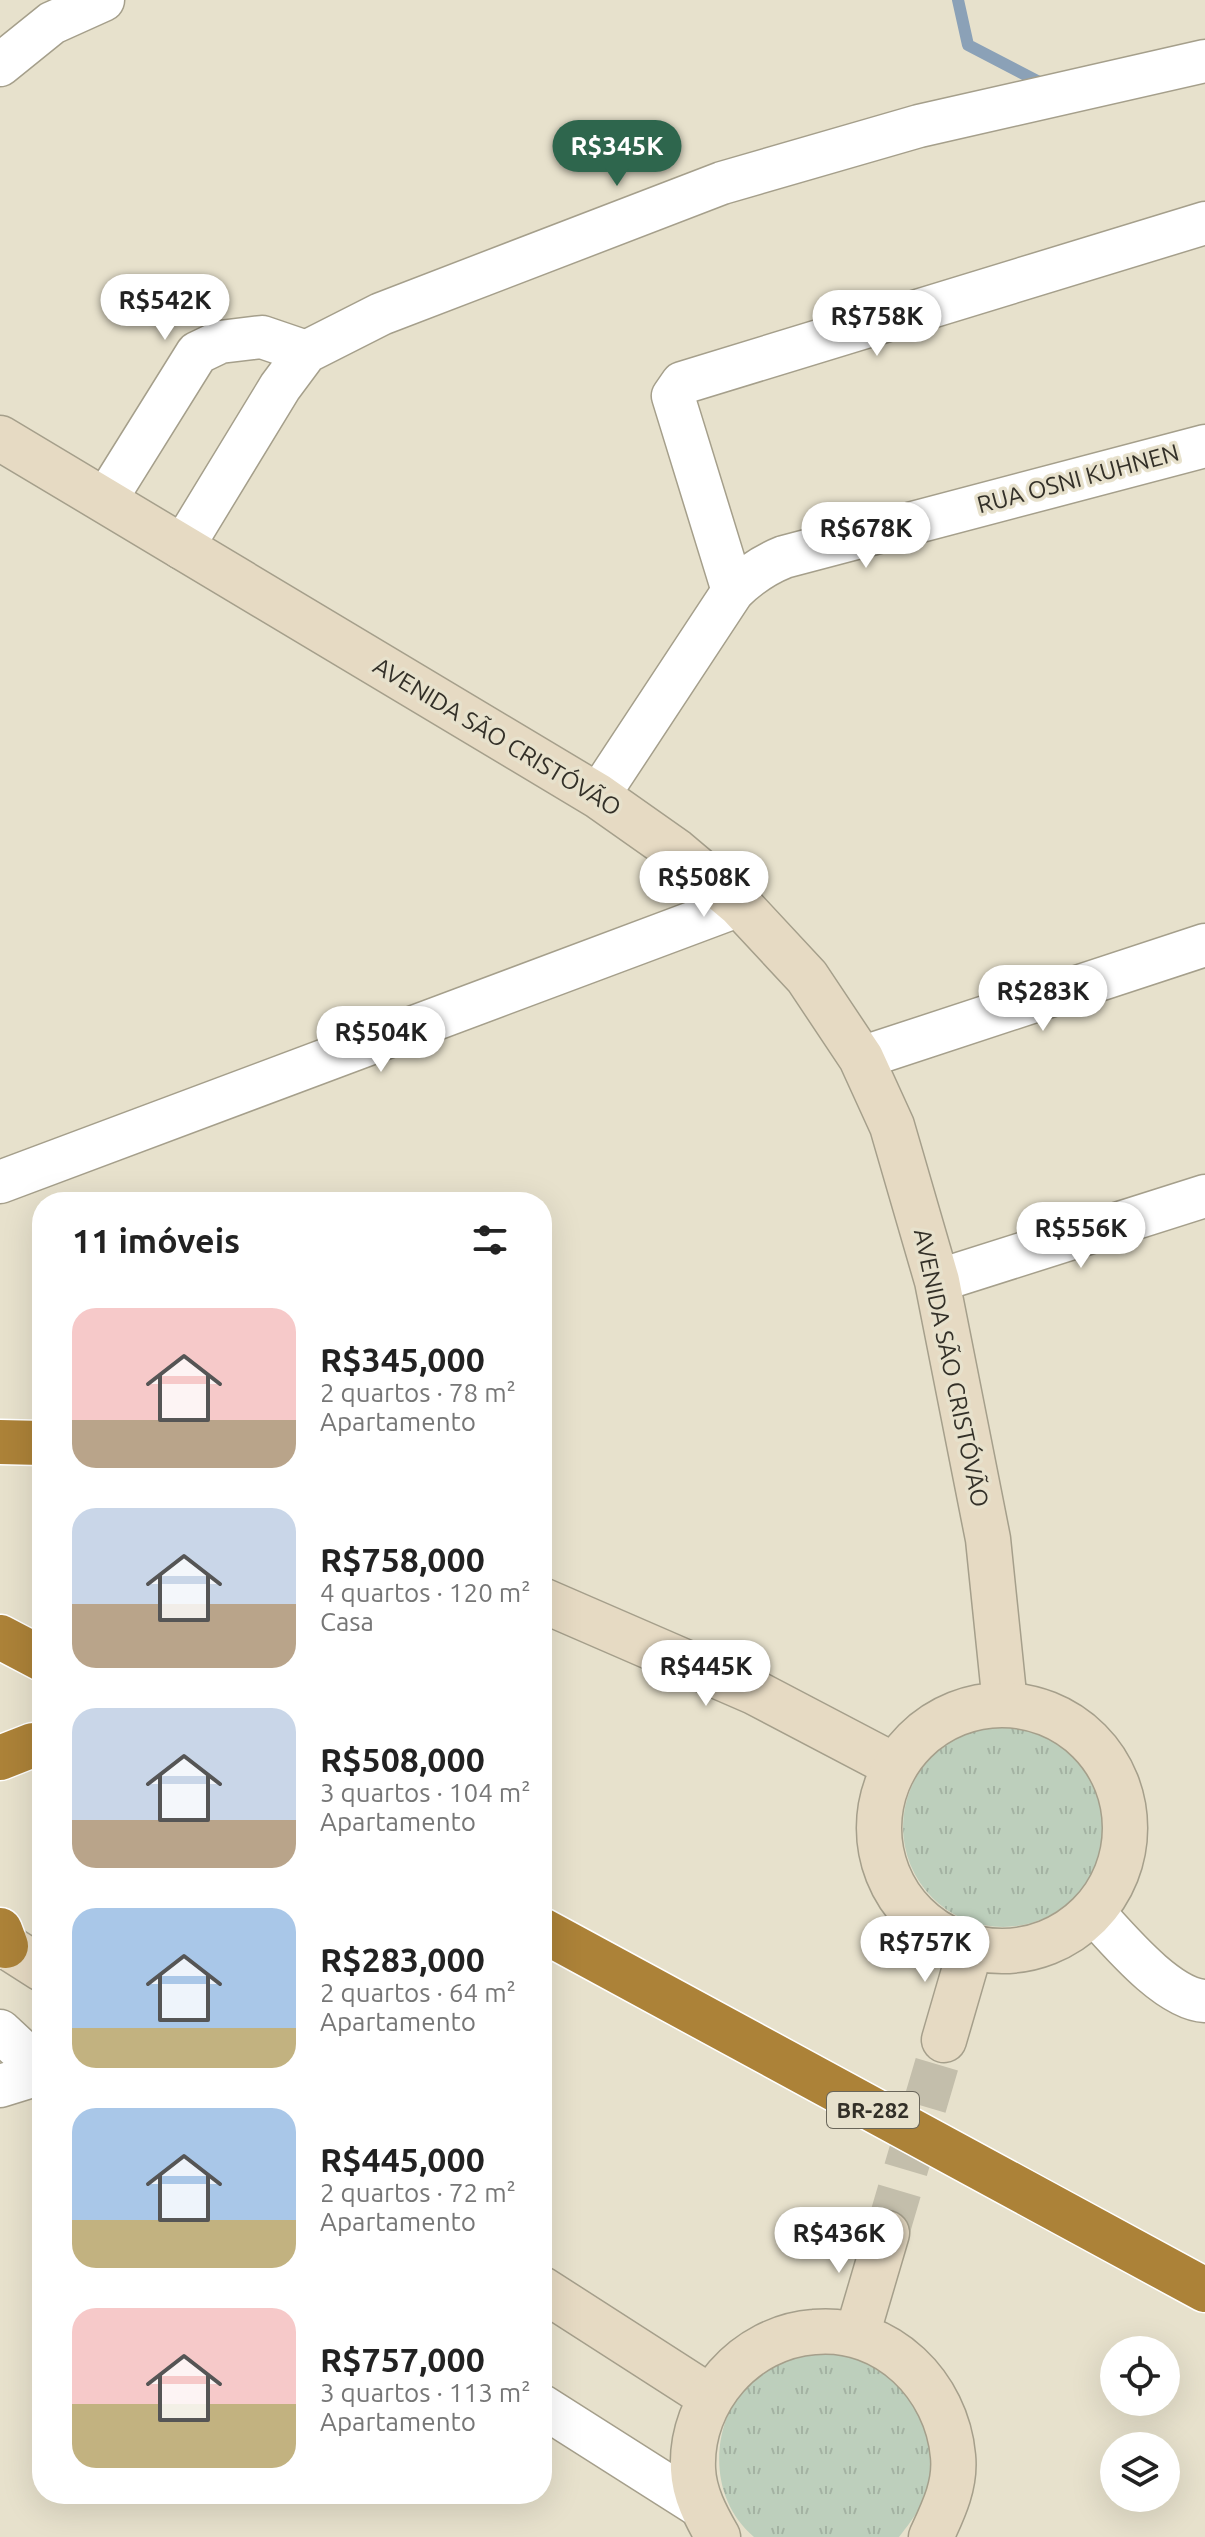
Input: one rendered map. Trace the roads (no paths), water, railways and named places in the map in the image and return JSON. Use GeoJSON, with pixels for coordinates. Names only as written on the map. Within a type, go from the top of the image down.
{"type":"FeatureCollection","features":[{"type":"Feature","properties":{"kind":"highway"},"geometry":{"type":"LineString","coordinates":[[0,1442],[32,1443]]}},
{"type":"Feature","properties":{"kind":"highway"},"geometry":{"type":"LineString","coordinates":[[0,1637],[32,1654]]}},
{"type":"Feature","properties":{"kind":"highway"},"geometry":{"type":"LineString","coordinates":[[0,1758],[32,1745]]}},
{"type":"Feature","properties":{"kind":"highway","name":"BR-282"},"geometry":{"type":"LineString","coordinates":[[552,1935],[1205,2290]]}},
{"type":"Feature","properties":{"kind":"main road","name":"AVENIDA SÃO CRISTÓVÃO"},"geometry":{"type":"LineString","coordinates":[[0,438],[598,796],[676,851],[740,905],[807,977],[861,1058],[892,1126],[937,1281],[988,1539],[1005,1704]]}},
{"type":"Feature","properties":{"kind":"main road"},"geometry":{"type":"LineString","coordinates":[[552,1604],[754,1692],[895,1766]]}},
{"type":"Feature","properties":{"kind":"main road"},"geometry":{"type":"LineString","coordinates":[[1005,1704],[1045,1711],[1080,1732],[1107,1762],[1123,1799],[1126,1840],[1115,1879],[1093,1912],[1067,1933],[1036,1947],[1003,1951],[971,1947],[936,1932],[908,1907],[889,1875],[880,1826],[882,1801],[895,1766],[915,1740],[942,1719],[973,1707],[1005,1704]]}},
{"type":"Feature","properties":{"kind":"main road"},"geometry":{"type":"LineString","coordinates":[[944,2040],[971,1947]]}},
{"type":"Feature","properties":{"kind":"main road"},"geometry":{"type":"LineString","coordinates":[[857,2335],[887,2233]]}},
{"type":"Feature","properties":{"kind":"main road"},"geometry":{"type":"LineString","coordinates":[[552,2295],[710,2397]]}},
{"type":"Feature","properties":{"kind":"main road"},"geometry":{"type":"LineString","coordinates":[[709,2522],[693,2470],[696,2432],[710,2397],[737,2364],[773,2341],[814,2331],[857,2335],[895,2352],[925,2381],[946,2417],[954,2458],[949,2499],[931,2537]]}},
{"type":"Feature","properties":{"kind":"street"},"geometry":{"type":"LineString","coordinates":[[0,65],[52,23],[103,0]]}},
{"type":"Feature","properties":{"kind":"street"},"geometry":{"type":"LineString","coordinates":[[182,548],[280,387],[306,352],[381,314],[722,183],[919,126],[1205,61]]}},
{"type":"Feature","properties":{"kind":"street"},"geometry":{"type":"LineString","coordinates":[[733,591],[673,396],[682,383],[1205,223]]}},
{"type":"Feature","properties":{"kind":"street"},"geometry":{"type":"LineString","coordinates":[[106,499],[197,353],[220,342],[262,337],[306,352]]}},
{"type":"Feature","properties":{"kind":"street","name":"RUA OSNI KUHNEN"},"geometry":{"type":"LineString","coordinates":[[598,796],[733,591],[765,565],[784,557],[1205,446]]}},
{"type":"Feature","properties":{"kind":"street"},"geometry":{"type":"LineString","coordinates":[[0,1182],[740,905]]}},
{"type":"Feature","properties":{"kind":"street"},"geometry":{"type":"LineString","coordinates":[[861,1058],[1205,945]]}},
{"type":"Feature","properties":{"kind":"street"},"geometry":{"type":"LineString","coordinates":[[937,1281],[1205,1196]]}},
{"type":"Feature","properties":{"kind":"street"},"geometry":{"type":"LineString","coordinates":[[1093,1912],[1134,1956],[1168,1986],[1198,2001],[1205,2001]]}},
{"type":"Feature","properties":{"kind":"street"},"geometry":{"type":"LineString","coordinates":[[0,2031],[32,2061]]}},
{"type":"Feature","properties":{"kind":"street"},"geometry":{"type":"LineString","coordinates":[[0,2086],[32,2075]]}},
{"type":"Feature","properties":{"kind":"street"},"geometry":{"type":"LineString","coordinates":[[552,2413],[709,2522]]}},
{"type":"Feature","properties":{"kind":"waterway"},"geometry":{"type":"LineString","coordinates":[[958,0],[968,45],[1045,85]]}},
{"type":"Feature","properties":{"kind":"tunnel"},"geometry":{"type":"LineString","coordinates":[[887,2233],[944,2040]]}}]}
